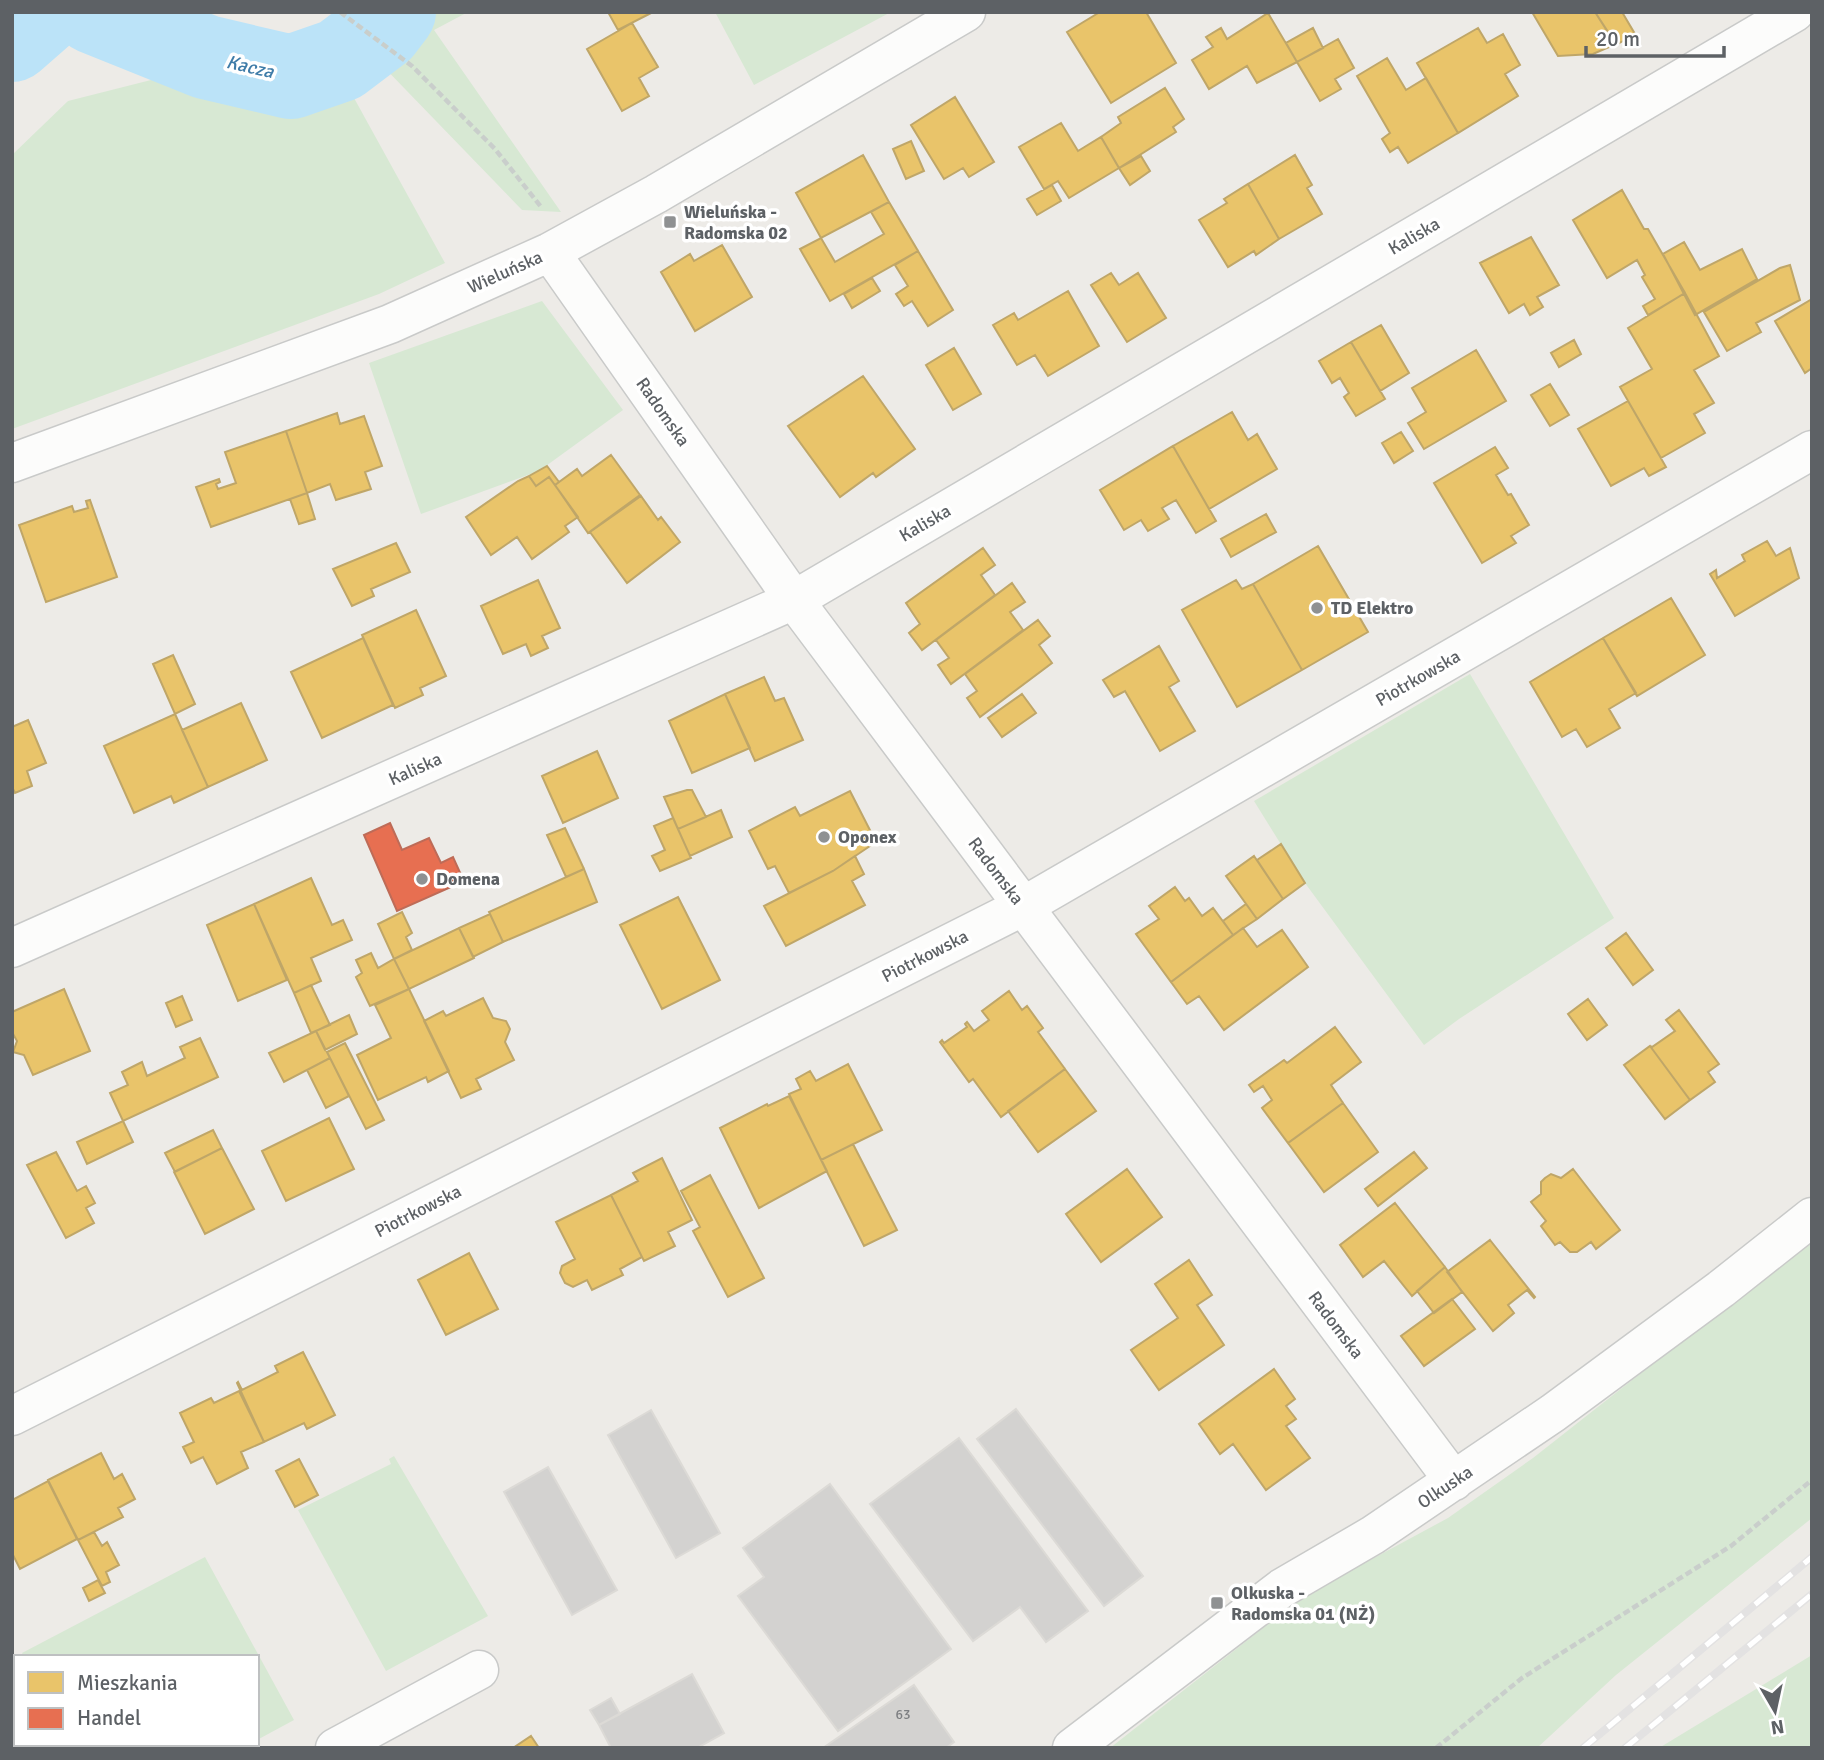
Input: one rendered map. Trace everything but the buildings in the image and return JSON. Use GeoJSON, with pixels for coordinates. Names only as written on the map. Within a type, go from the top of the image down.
{"type":"FeatureCollection","features":[{"type":"Feature","properties":{"kind":"street","name":"Wieluńska"},"geometry":{"type":"LineString","coordinates":[[12,463],[390,324],[550,252],[656,194],[966,12]]}},
{"type":"Feature","properties":{"kind":"street","name":"Kaliska"},"geometry":{"type":"LineString","coordinates":[[12,948],[794,600],[1795,12]]}},
{"type":"Feature","properties":{"kind":"street","name":"Radomska"},"geometry":{"type":"LineString","coordinates":[[550,252],[794,600],[1454,1481]]}},
{"type":"Feature","properties":{"kind":"street","name":"Piotrkowska"},"geometry":{"type":"LineString","coordinates":[[12,1416],[1023,907],[1812,450]]}},
{"type":"Feature","properties":{"kind":"street","name":"Olkuska"},"geometry":{"type":"LineString","coordinates":[[1072,1748],[1282,1588],[1373,1535],[1553,1413],[1721,1289],[1812,1217]]}},
{"type":"Feature","properties":{"kind":"street"},"geometry":{"type":"LineString","coordinates":[[335,1748],[479,1670]]}},
{"type":"Feature","properties":{"kind":"path"},"geometry":{"type":"LineString","coordinates":[[340,12],[412,66],[495,149],[552,219],[535,228],[550,252]]}},
{"type":"Feature","properties":{"kind":"path"},"geometry":{"type":"LineString","coordinates":[[1436,1748],[1522,1678],[1731,1546],[1812,1480]]}},
{"type":"Feature","properties":{"kind":"green space"},"geometry":{"type":"Polygon","coordinates":[[[396,12],[468,12],[434,30],[561,212],[522,210],[376,59],[416,39],[396,12]]]}},
{"type":"Feature","properties":{"kind":"green space"},"geometry":{"type":"Polygon","coordinates":[[[715,12],[891,12],[754,85],[715,12]]]}},
{"type":"Feature","properties":{"kind":"green space"},"geometry":{"type":"Polygon","coordinates":[[[343,78],[445,263],[379,294],[12,429],[12,155],[68,101],[151,80],[234,84],[285,97],[324,87],[343,78]]]}},
{"type":"Feature","properties":{"kind":"green space"},"geometry":{"type":"Polygon","coordinates":[[[542,301],[623,410],[539,471],[421,514],[369,363],[542,301]]]}},
{"type":"Feature","properties":{"kind":"green space"},"geometry":{"type":"Polygon","coordinates":[[[1470,674],[1614,918],[1459,1019],[1424,1045],[1305,883],[1254,801],[1470,674]]]}},
{"type":"Feature","properties":{"kind":"green space"},"geometry":{"type":"Polygon","coordinates":[[[1812,1243],[1812,1518],[1616,1675],[1537,1748],[1110,1748],[1290,1607],[1448,1518],[1533,1458],[1758,1281],[1812,1243]]]}},
{"type":"Feature","properties":{"kind":"green space"},"geometry":{"type":"Polygon","coordinates":[[[394,1456],[488,1616],[386,1671],[298,1510],[391,1464],[389,1459],[394,1456]]]}},
{"type":"Feature","properties":{"kind":"green space"},"geometry":{"type":"Polygon","coordinates":[[[205,1557],[259,1655],[23,1655],[22,1653],[205,1557]]]}},
{"type":"Feature","properties":{"kind":"green space"},"geometry":{"type":"Polygon","coordinates":[[[1812,1655],[1812,1748],[1659,1748],[1812,1655]]]}},
{"type":"Feature","properties":{"kind":"green space"},"geometry":{"type":"Polygon","coordinates":[[[259,1656],[294,1720],[259,1739],[259,1656]]]}},
{"type":"Feature","properties":{"kind":"green space"},"geometry":{"type":"Polygon","coordinates":[[[70,1746],[247,1746],[244,1748],[70,1746]]]}},
{"type":"Feature","properties":{"kind":"waterway","name":"Kacza"},"geometry":{"type":"LineString","coordinates":[[12,40],[44,12]]}},
{"type":"Feature","properties":{"kind":"waterway","name":"Kacza"},"geometry":{"type":"LineString","coordinates":[[94,12],[206,57],[291,77],[340,60],[381,29],[394,12]]}},
{"type":"Feature","properties":{"kind":"railway"},"geometry":{"type":"LineString","coordinates":[[1583,1748],[1812,1557]]}},
{"type":"Feature","properties":{"kind":"railway"},"geometry":{"type":"LineString","coordinates":[[1625,1748],[1812,1594]]}},
{"type":"Feature","properties":{"kind":"place","name":"Wieluńska - Radomska 02"},"geometry":{"type":"Point","coordinates":[670,222]}},
{"type":"Feature","properties":{"kind":"place","name":"TD Elektro"},"geometry":{"type":"Point","coordinates":[1317,608]}},
{"type":"Feature","properties":{"kind":"place","name":"Oponex"},"geometry":{"type":"Point","coordinates":[824,837]}},
{"type":"Feature","properties":{"kind":"place","name":"Domena"},"geometry":{"type":"Point","coordinates":[422,879]}},
{"type":"Feature","properties":{"kind":"place","name":"Olkuska - Radomska 01 (NŻ)"},"geometry":{"type":"Point","coordinates":[1217,1603]}}]}
